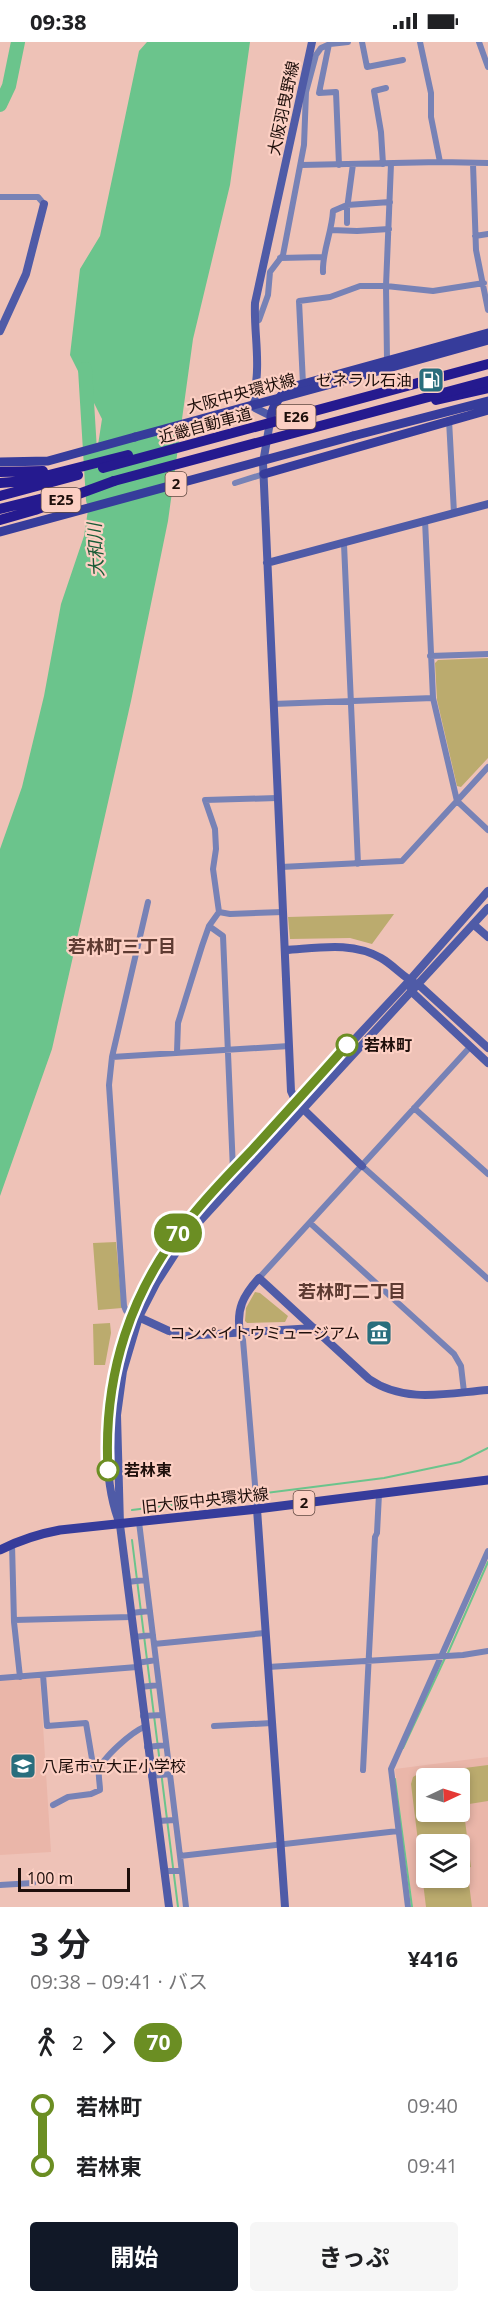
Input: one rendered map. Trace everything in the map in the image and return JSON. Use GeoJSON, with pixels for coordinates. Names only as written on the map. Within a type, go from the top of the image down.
{"type":"FeatureCollection","features":[{"type":"Feature","properties":{"kind":"highway","name":"近畿自動車道"},"geometry":{"type":"LineString","coordinates":[[0,496],[437,378],[488,362]]}},
{"type":"Feature","properties":{"kind":"highway","name":"近畿自動車道"},"geometry":{"type":"LineString","coordinates":[[0,508],[114,481],[488,381]]}},
{"type":"Feature","properties":{"kind":"highway"},"geometry":{"type":"LineString","coordinates":[[344,419],[488,388]]}},
{"type":"Feature","properties":{"kind":"highway","name":"E26"},"geometry":{"type":"LineString","coordinates":[[0,483],[25,481],[247,425],[290,418]]}},
{"type":"Feature","properties":{"kind":"highway","name":"E26"},"geometry":{"type":"LineString","coordinates":[[0,472],[36,472],[128,454]]}},
{"type":"Feature","properties":{"kind":"highway","name":"E25"},"geometry":{"type":"LineString","coordinates":[[0,520],[35,510],[114,481]]}},
{"type":"Feature","properties":{"kind":"main road"},"geometry":{"type":"LineString","coordinates":[[271,416],[274,405],[282,394],[292,387],[488,333]]}},
{"type":"Feature","properties":{"kind":"main road","name":"大阪中央環状線"},"geometry":{"type":"LineString","coordinates":[[0,462],[35,463],[59,458],[488,340]]}},
{"type":"Feature","properties":{"kind":"main road","name":"2"},"geometry":{"type":"LineString","coordinates":[[0,532],[488,401]]}},
{"type":"Feature","properties":{"kind":"main road"},"geometry":{"type":"LineString","coordinates":[[264,474],[488,410]]}},
{"type":"Feature","properties":{"kind":"main road","name":"旧大阪中央環状線"},"geometry":{"type":"LineString","coordinates":[[0,1550],[39,1534],[488,1480]]}},
{"type":"Feature","properties":{"kind":"street","name":"大阪羽曳野線"},"geometry":{"type":"LineString","coordinates":[[271,416],[255,408],[258,369],[254,322],[255,303],[308,75],[312,42]]}},
{"type":"Feature","properties":{"kind":"street"},"geometry":{"type":"LineString","coordinates":[[254,322],[258,320],[268,295],[270,272],[280,258],[301,165],[306,131],[308,75],[321,48],[329,44],[348,42]]}},
{"type":"Feature","properties":{"kind":"street"},"geometry":{"type":"LineString","coordinates":[[362,42],[367,67],[403,60]]}},
{"type":"Feature","properties":{"kind":"street"},"geometry":{"type":"LineString","coordinates":[[420,42],[431,93],[431,117],[440,162]]}},
{"type":"Feature","properties":{"kind":"street"},"geometry":{"type":"LineString","coordinates":[[479,42],[488,67]]}},
{"type":"Feature","properties":{"kind":"street"},"geometry":{"type":"LineString","coordinates":[[329,44],[319,93],[336,92],[339,165]]}},
{"type":"Feature","properties":{"kind":"street"},"geometry":{"type":"LineString","coordinates":[[387,88],[374,91],[387,164],[390,202],[386,286],[387,360]]}},
{"type":"Feature","properties":{"kind":"street"},"geometry":{"type":"LineString","coordinates":[[301,165],[488,163]]}},
{"type":"Feature","properties":{"kind":"street"},"geometry":{"type":"LineString","coordinates":[[347,222],[353,164]]}},
{"type":"Feature","properties":{"kind":"street"},"geometry":{"type":"LineString","coordinates":[[473,164],[476,250],[488,310]]}},
{"type":"Feature","properties":{"kind":"street"},"geometry":{"type":"LineString","coordinates":[[0,197],[38,197],[44,204],[26,274],[0,331]]}},
{"type":"Feature","properties":{"kind":"street"},"geometry":{"type":"LineString","coordinates":[[323,272],[323,257],[331,230],[333,211],[347,205],[390,202]]}},
{"type":"Feature","properties":{"kind":"street"},"geometry":{"type":"LineString","coordinates":[[331,230],[389,229]]}},
{"type":"Feature","properties":{"kind":"street"},"geometry":{"type":"LineString","coordinates":[[475,236],[488,234]]}},
{"type":"Feature","properties":{"kind":"street"},"geometry":{"type":"LineString","coordinates":[[280,258],[323,257]]}},
{"type":"Feature","properties":{"kind":"street"},"geometry":{"type":"LineString","coordinates":[[303,384],[298,301],[330,297],[360,286],[433,291],[484,283]]}},
{"type":"Feature","properties":{"kind":"street"},"geometry":{"type":"LineString","coordinates":[[271,416],[263,463],[291,1091],[299,1105],[362,1166],[488,1279]]}},
{"type":"Feature","properties":{"kind":"street"},"geometry":{"type":"LineString","coordinates":[[449,420],[454,513]]}},
{"type":"Feature","properties":{"kind":"street"},"geometry":{"type":"LineString","coordinates":[[235,483],[264,474]]}},
{"type":"Feature","properties":{"kind":"street"},"geometry":{"type":"LineString","coordinates":[[267,563],[488,504]]}},
{"type":"Feature","properties":{"kind":"street"},"geometry":{"type":"LineString","coordinates":[[425,520],[433,698],[457,801],[488,830]]}},
{"type":"Feature","properties":{"kind":"street"},"geometry":{"type":"LineString","coordinates":[[344,544],[358,864]]}},
{"type":"Feature","properties":{"kind":"street"},"geometry":{"type":"LineString","coordinates":[[430,656],[488,654]]}},
{"type":"Feature","properties":{"kind":"street"},"geometry":{"type":"LineString","coordinates":[[273,704],[433,698]]}},
{"type":"Feature","properties":{"kind":"street"},"geometry":{"type":"LineString","coordinates":[[281,867],[402,861],[488,767]]}},
{"type":"Feature","properties":{"kind":"street"},"geometry":{"type":"LineString","coordinates":[[177,1052],[178,1023],[209,926],[219,912],[213,869],[216,849],[215,829],[205,800],[278,798]]}},
{"type":"Feature","properties":{"kind":"street"},"geometry":{"type":"LineString","coordinates":[[135,1316],[188,1234],[488,891]]}},
{"type":"Feature","properties":{"kind":"street"},"geometry":{"type":"LineString","coordinates":[[148,902],[112,1057],[109,1085],[124,1306],[126,1311],[135,1316],[185,1336],[314,1328]]}},
{"type":"Feature","properties":{"kind":"street"},"geometry":{"type":"LineString","coordinates":[[169,1907],[168,1871],[155,1775],[144,1726],[146,1716],[130,1581],[120,1525],[111,1501],[106,1446],[111,1384],[119,1352],[155,1267],[190,1217],[233,1170],[419,985],[488,908]]}},
{"type":"Feature","properties":{"kind":"street"},"geometry":{"type":"LineString","coordinates":[[219,912],[230,914],[284,912]]}},
{"type":"Feature","properties":{"kind":"street"},"geometry":{"type":"LineString","coordinates":[[473,924],[488,937]]}},
{"type":"Feature","properties":{"kind":"street"},"geometry":{"type":"LineString","coordinates":[[209,926],[223,936],[233,1170]]}},
{"type":"Feature","properties":{"kind":"street"},"geometry":{"type":"LineString","coordinates":[[285,950],[323,947],[359,948],[380,957],[409,981],[419,985],[488,1048]]}},
{"type":"Feature","properties":{"kind":"street"},"geometry":{"type":"LineString","coordinates":[[409,981],[412,992],[488,1063]]}},
{"type":"Feature","properties":{"kind":"street"},"geometry":{"type":"LineString","coordinates":[[112,1057],[227,1048],[289,1046]]}},
{"type":"Feature","properties":{"kind":"street"},"geometry":{"type":"LineString","coordinates":[[285,1907],[257,1509],[239,1309],[243,1298],[259,1278],[470,1047]]}},
{"type":"Feature","properties":{"kind":"street"},"geometry":{"type":"LineString","coordinates":[[414,1108],[488,1174]]}},
{"type":"Feature","properties":{"kind":"street"},"geometry":{"type":"LineString","coordinates":[[310,1223],[454,1354],[461,1366],[464,1392]]}},
{"type":"Feature","properties":{"kind":"street"},"geometry":{"type":"LineString","coordinates":[[259,1278],[369,1379],[388,1390],[416,1395],[488,1390]]}},
{"type":"Feature","properties":{"kind":"street"},"geometry":{"type":"LineString","coordinates":[[363,1770],[379,1494]]}},
{"type":"Feature","properties":{"kind":"street"},"geometry":{"type":"LineString","coordinates":[[139,1522],[186,1907]]}},
{"type":"Feature","properties":{"kind":"street"},"geometry":{"type":"LineString","coordinates":[[12,1544],[14,1620],[20,1677]]}},
{"type":"Feature","properties":{"kind":"street"},"geometry":{"type":"LineString","coordinates":[[408,1907],[391,1769],[445,1656],[488,1551]]}},
{"type":"Feature","properties":{"kind":"street"},"geometry":{"type":"LineString","coordinates":[[130,1581],[146,1580]]}},
{"type":"Feature","properties":{"kind":"street"},"geometry":{"type":"LineString","coordinates":[[14,1620],[133,1614],[150,1611]]}},
{"type":"Feature","properties":{"kind":"street"},"geometry":{"type":"LineString","coordinates":[[154,1644],[265,1633]]}},
{"type":"Feature","properties":{"kind":"street"},"geometry":{"type":"LineString","coordinates":[[137,1637],[153,1635]]}},
{"type":"Feature","properties":{"kind":"street"},"geometry":{"type":"LineString","coordinates":[[268,1667],[445,1656],[488,1651]]}},
{"type":"Feature","properties":{"kind":"street"},"geometry":{"type":"LineString","coordinates":[[0,1678],[139,1664],[156,1660]]}},
{"type":"Feature","properties":{"kind":"street"},"geometry":{"type":"LineString","coordinates":[[43,1675],[47,1725],[86,1723],[93,1765],[99,1770]]}},
{"type":"Feature","properties":{"kind":"street"},"geometry":{"type":"LineString","coordinates":[[143,1687],[159,1685]]}},
{"type":"Feature","properties":{"kind":"street"},"geometry":{"type":"LineString","coordinates":[[146,1716],[162,1714]]}},
{"type":"Feature","properties":{"kind":"street"},"geometry":{"type":"LineString","coordinates":[[214,1726],[272,1723]]}},
{"type":"Feature","properties":{"kind":"street"},"geometry":{"type":"LineString","coordinates":[[53,1805],[68,1797],[92,1794],[100,1790],[99,1770],[133,1732],[144,1726]]}},
{"type":"Feature","properties":{"kind":"street"},"geometry":{"type":"LineString","coordinates":[[150,1747],[166,1745]]}},
{"type":"Feature","properties":{"kind":"street"},"geometry":{"type":"LineString","coordinates":[[155,1775],[170,1774]]}},
{"type":"Feature","properties":{"kind":"street"},"geometry":{"type":"LineString","coordinates":[[161,1821],[175,1820]]}},
{"type":"Feature","properties":{"kind":"street"},"geometry":{"type":"LineString","coordinates":[[180,1856],[398,1831]]}},
{"type":"Feature","properties":{"kind":"street"},"geometry":{"type":"LineString","coordinates":[[168,1871],[181,1871]]}},
{"type":"Feature","properties":{"kind":"street"},"geometry":{"type":"LineString","coordinates":[[0,1885],[33,1883]]}},
{"type":"Feature","properties":{"kind":"shaded area"},"geometry":{"type":"Polygon","coordinates":[[[488,658],[488,758],[461,787],[457,786],[437,700],[435,663],[438,660],[488,658]]]}},
{"type":"Feature","properties":{"kind":"shaded area"},"geometry":{"type":"Polygon","coordinates":[[[394,914],[372,944],[350,938],[290,939],[288,917],[394,914]]]}},
{"type":"Feature","properties":{"kind":"shaded area"},"geometry":{"type":"Polygon","coordinates":[[[116,1242],[122,1308],[98,1310],[93,1243],[116,1242]]]}},
{"type":"Feature","properties":{"kind":"shaded area"},"geometry":{"type":"Polygon","coordinates":[[[255,1292],[260,1293],[288,1316],[285,1322],[247,1323],[245,1321],[246,1308],[255,1292]]]}},
{"type":"Feature","properties":{"kind":"shaded area"},"geometry":{"type":"Polygon","coordinates":[[[110,1323],[111,1333],[105,1365],[94,1365],[93,1324],[110,1323]]]}},
{"type":"Feature","properties":{"kind":"shaded area","name":"八尾市立大正小学校"},"geometry":{"type":"Polygon","coordinates":[[[40,1678],[51,1852],[0,1855],[0,1680],[40,1678]]]}},
{"type":"Feature","properties":{"kind":"shaded area"},"geometry":{"type":"Polygon","coordinates":[[[488,1757],[488,1907],[413,1907],[395,1769],[488,1757]]]}},
{"type":"Feature","properties":{"kind":"shaded area"},"geometry":{"type":"Polygon","coordinates":[[[488,1765],[488,1801],[470,1804],[470,1768],[465,1768],[488,1765]]]}},
{"type":"Feature","properties":{"kind":"shaded area"},"geometry":{"type":"Polygon","coordinates":[[[416,1775],[416,1822],[465,1822],[467,1834],[417,1834],[411,1784],[416,1775]]]}},
{"type":"Feature","properties":{"kind":"shaded area"},"geometry":{"type":"Polygon","coordinates":[[[424,1888],[470,1888],[472,1907],[426,1907],[424,1888]]]}},
{"type":"Feature","properties":{"kind":"water"},"geometry":{"type":"Polygon","coordinates":[[[147,42],[250,42],[230,185],[193,339],[168,521],[131,701],[52,1049],[0,1196],[0,849],[22,787],[44,696],[61,604],[84,536],[102,419],[70,355],[80,269],[100,236],[139,51],[147,42]]]}},
{"type":"Feature","properties":{"kind":"waterway"},"geometry":{"type":"LineString","coordinates":[[0,105],[9,86],[18,42]]}},
{"type":"Feature","properties":{"kind":"waterway","name":"大和川"},"geometry":{"type":"LineString","coordinates":[[85,369],[93,500]]}},
{"type":"Feature","properties":{"kind":"waterway"},"geometry":{"type":"LineString","coordinates":[[132,1510],[384,1478],[460,1462],[488,1448]]}},
{"type":"Feature","properties":{"kind":"waterway"},"geometry":{"type":"LineString","coordinates":[[132,1540],[178,1907]]}},
{"type":"Feature","properties":{"kind":"waterway"},"geometry":{"type":"LineString","coordinates":[[448,1653],[488,1562]]}},
{"type":"Feature","properties":{"kind":"waterway"},"geometry":{"type":"LineString","coordinates":[[403,1748],[445,1658]]}},
{"type":"Feature","properties":{"kind":"waterway"},"geometry":{"type":"LineString","coordinates":[[395,1779],[412,1907]]}},
{"type":"Feature","properties":{"kind":"bus line","name":"70"},"geometry":{"type":"LineString","coordinates":[[108,1470],[106,1446],[111,1384],[131,1314],[155,1267],[190,1217],[347,1045]]}},
{"type":"Feature","properties":{"kind":"place","name":"ゼネラル石油"},"geometry":{"type":"Point","coordinates":[431,380]}},
{"type":"Feature","properties":{"kind":"place","name":"若林町"},"geometry":{"type":"Point","coordinates":[347,1045]}},
{"type":"Feature","properties":{"kind":"place","name":"コンペイトウミュージアム"},"geometry":{"type":"Point","coordinates":[379,1333]}},
{"type":"Feature","properties":{"kind":"place","name":"若林東"},"geometry":{"type":"Point","coordinates":[108,1470]}},
{"type":"Feature","properties":{"kind":"place","name":"八尾市立大正小学校"},"geometry":{"type":"Point","coordinates":[23,1766]}},
{"type":"Feature","properties":{"kind":"district","name":"若林町三丁目"},"geometry":{"type":"Point","coordinates":[122,947]}},
{"type":"Feature","properties":{"kind":"district","name":"若林町二丁目"},"geometry":{"type":"Point","coordinates":[352,1292]}}]}
